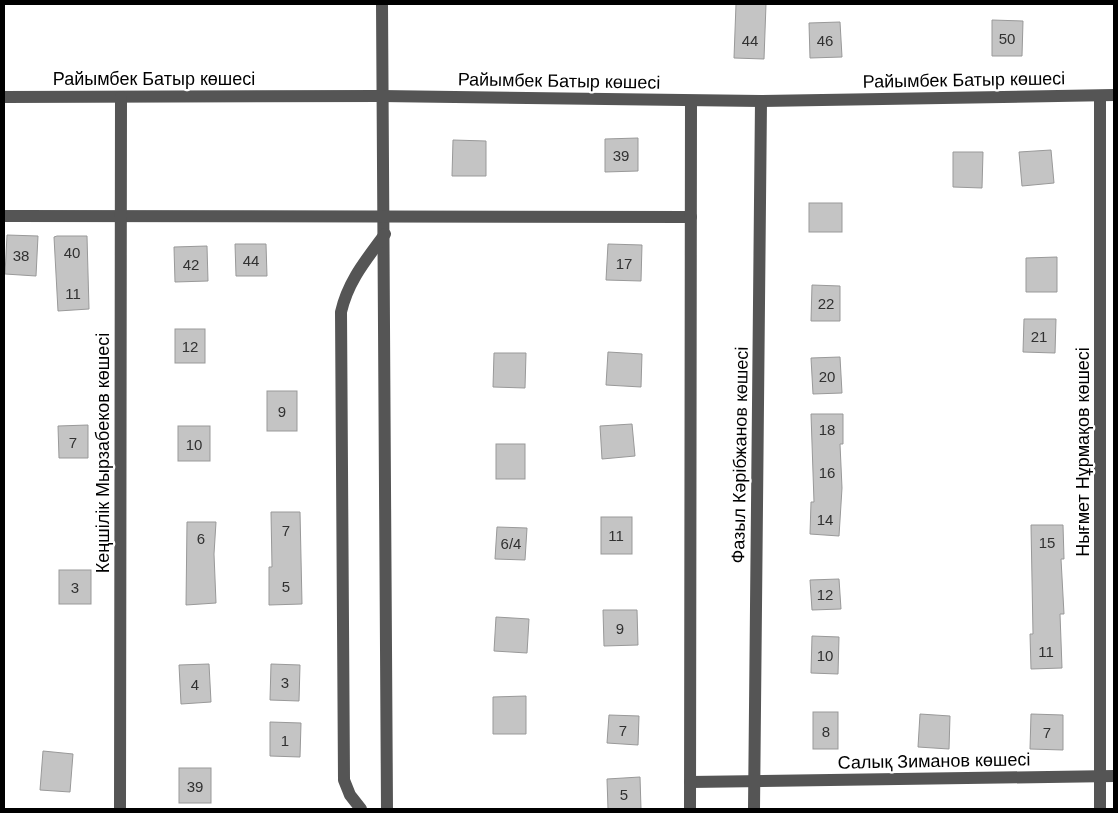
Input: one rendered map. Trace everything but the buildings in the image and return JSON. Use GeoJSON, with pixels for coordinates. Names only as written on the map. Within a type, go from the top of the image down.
{"type":"FeatureCollection","features":[{"type":"Feature","properties":{"kind":"street"},"geometry":{"type":"LineString","coordinates":[[382,4],[381,96],[385,218],[387,809]]}},
{"type":"Feature","properties":{"kind":"street","name":"Райымбек Батыр көшесі"},"geometry":{"type":"LineString","coordinates":[[4,97],[381,96],[761,101],[1114,95]]}},
{"type":"Feature","properties":{"kind":"street","name":"Нығмет Нұрмақов көшесі"},"geometry":{"type":"LineString","coordinates":[[1100,96],[1100,809]]}},
{"type":"Feature","properties":{"kind":"street","name":"Кеңшілік Мырзабеков көшесі"},"geometry":{"type":"LineString","coordinates":[[120,809],[121,97]]}},
{"type":"Feature","properties":{"kind":"street"},"geometry":{"type":"LineString","coordinates":[[690,809],[691,100]]}},
{"type":"Feature","properties":{"kind":"street","name":"Фазыл Кәрібжанов көшесі"},"geometry":{"type":"LineString","coordinates":[[754,809],[761,101]]}},
{"type":"Feature","properties":{"kind":"street"},"geometry":{"type":"LineString","coordinates":[[4,216],[692,217]]}},
{"type":"Feature","properties":{"kind":"street"},"geometry":{"type":"LineString","coordinates":[[361,809],[350,795],[344,780],[340,312],[345,294],[354,277],[385,234]]}},
{"type":"Feature","properties":{"kind":"street","name":"Салық Зиманов көшесі"},"geometry":{"type":"LineString","coordinates":[[690,782],[1114,776]]}}]}
